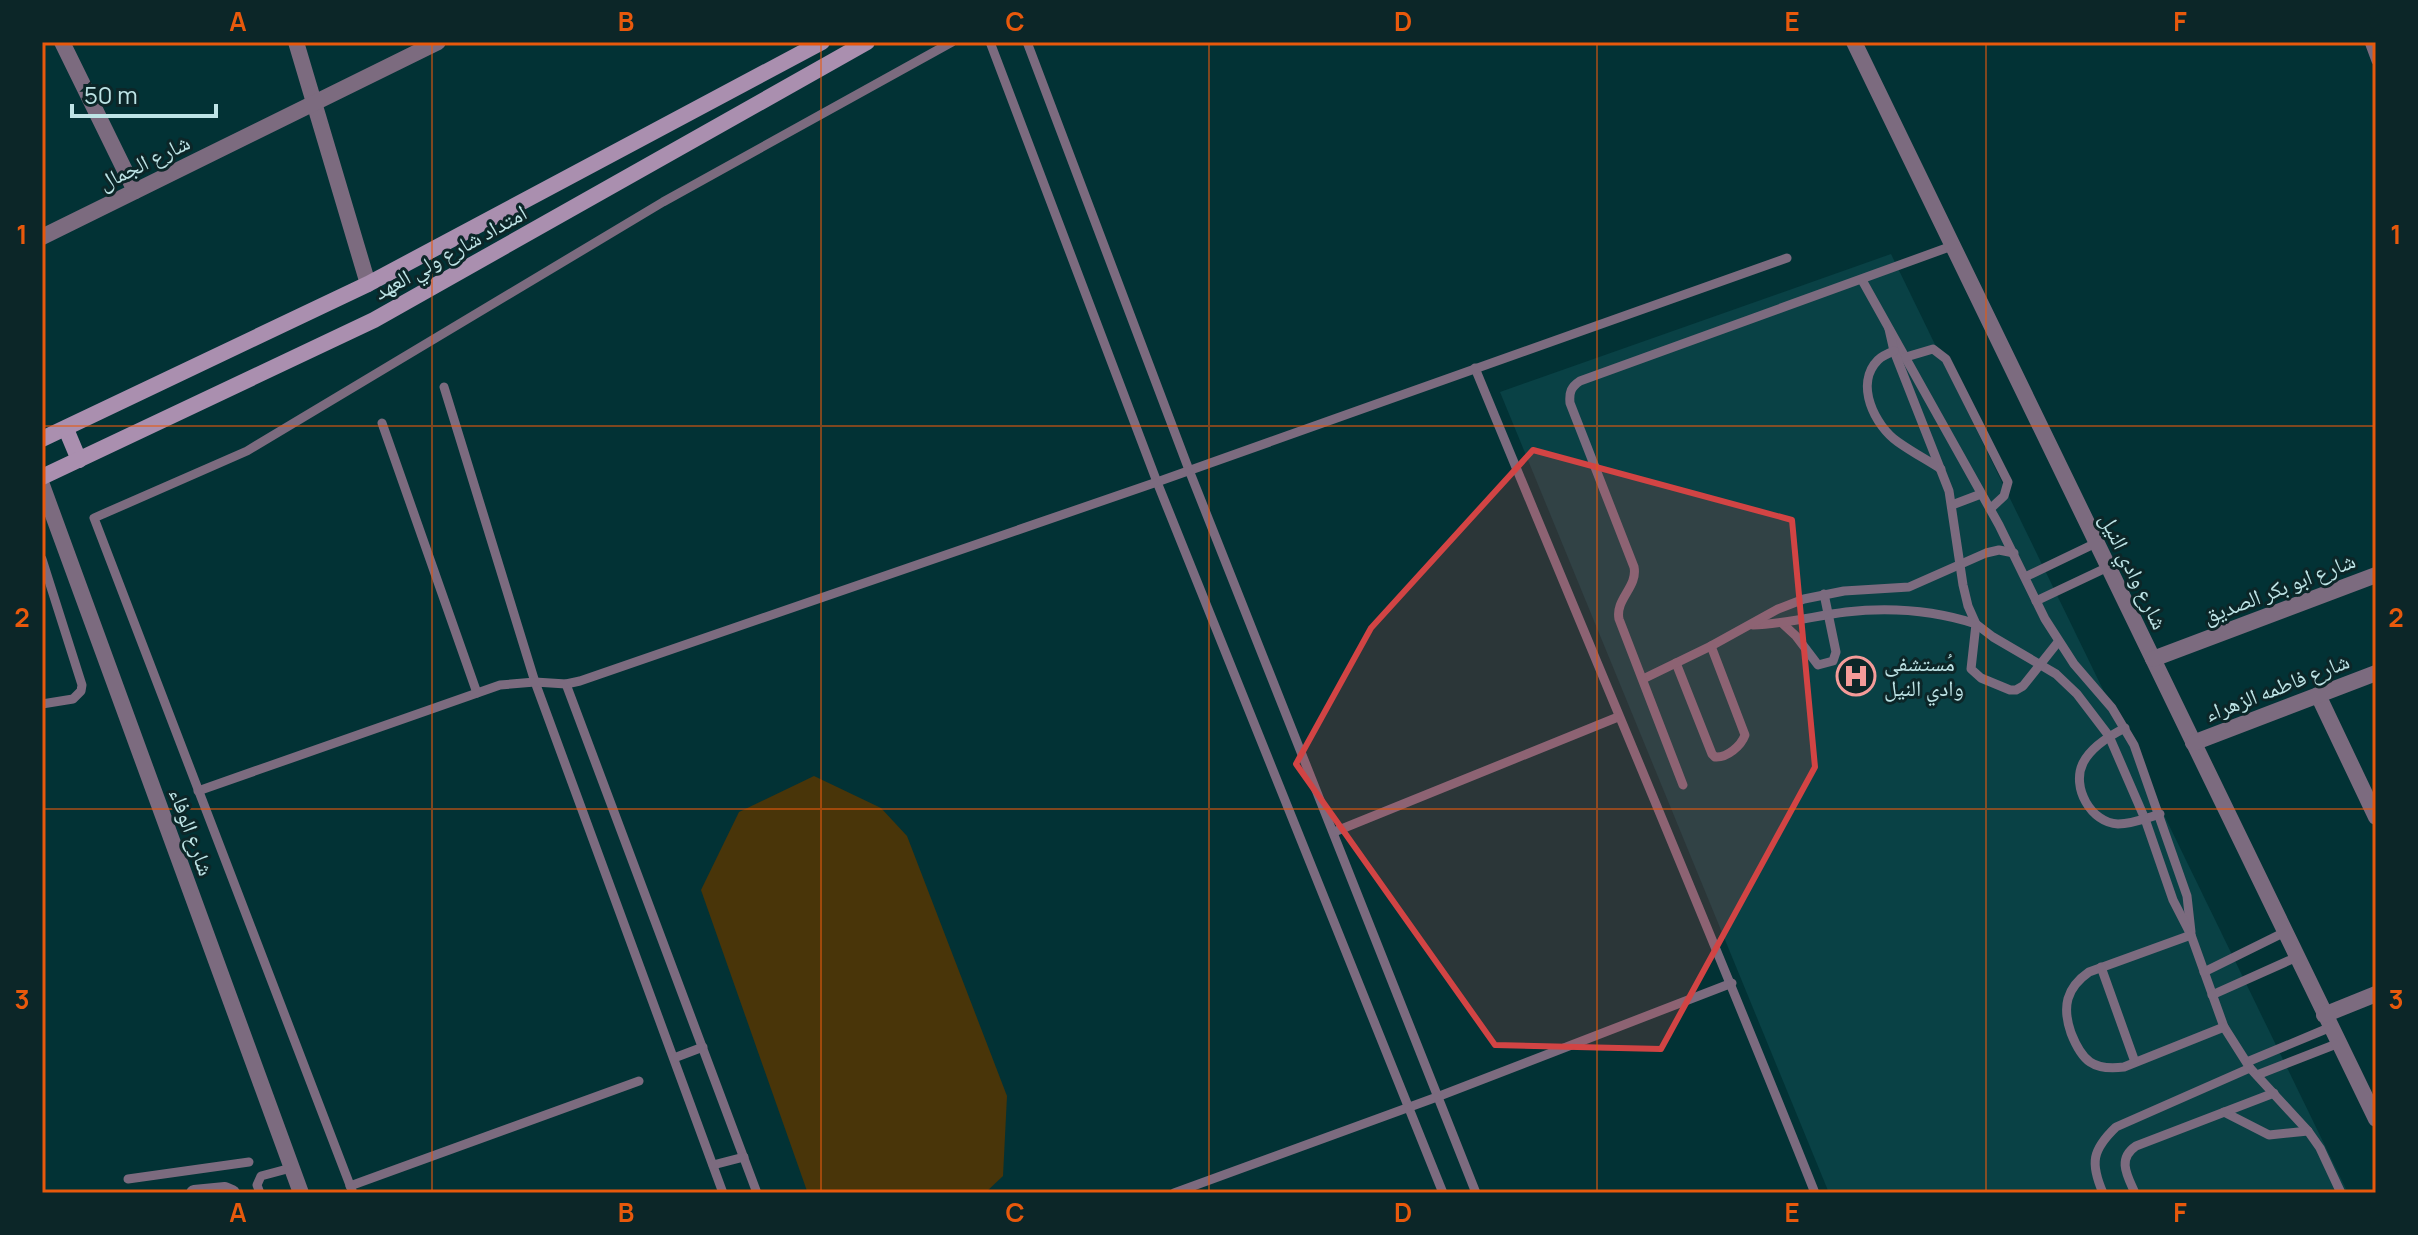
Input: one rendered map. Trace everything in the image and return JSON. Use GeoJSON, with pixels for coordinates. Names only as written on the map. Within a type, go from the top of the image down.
{"type":"FeatureCollection","features":[{"type":"Feature","properties":{"kind":"main road","name":"امتداد شارع ولي العهد"},"geometry":{"type":"LineString","coordinates":[[42,439],[368,284],[822,42]]}},
{"type":"Feature","properties":{"kind":"main road","name":"امتداد شارع ولي العهد"},"geometry":{"type":"LineString","coordinates":[[42,477],[374,320],[867,42]]}},
{"type":"Feature","properties":{"kind":"main road"},"geometry":{"type":"LineString","coordinates":[[66,429],[79,460]]}},
{"type":"Feature","properties":{"kind":"street"},"geometry":{"type":"LineString","coordinates":[[62,42],[135,191]]}},
{"type":"Feature","properties":{"kind":"street"},"geometry":{"type":"LineString","coordinates":[[296,42],[368,284]]}},
{"type":"Feature","properties":{"kind":"street","name":"شارع الجمال"},"geometry":{"type":"LineString","coordinates":[[42,237],[438,42]]}},
{"type":"Feature","properties":{"kind":"street","name":"شارع وادي النيل"},"geometry":{"type":"LineString","coordinates":[[1854,42],[2376,1119]]}},
{"type":"Feature","properties":{"kind":"street","name":"شارع الوفاء"},"geometry":{"type":"LineString","coordinates":[[42,485],[301,1193]]}},
{"type":"Feature","properties":{"kind":"street","name":"شارع ابو بكر الصديق"},"geometry":{"type":"LineString","coordinates":[[2153,659],[2376,575]]}},
{"type":"Feature","properties":{"kind":"street","name":"شارع فاطمه الزهراء"},"geometry":{"type":"LineString","coordinates":[[2193,743],[2376,673]]}},
{"type":"Feature","properties":{"kind":"street"},"geometry":{"type":"LineString","coordinates":[[2318,695],[2376,817]]}},
{"type":"Feature","properties":{"kind":"street"},"geometry":{"type":"LineString","coordinates":[[2328,1021],[2376,994]]}},
{"type":"Feature","properties":{"kind":"street"},"geometry":{"type":"LineString","coordinates":[[201,1192],[225,1190],[232,1193]]}},
{"type":"Feature","properties":{"kind":"lane"},"geometry":{"type":"LineString","coordinates":[[639,1081],[352,1190],[94,518],[247,451],[663,202],[952,42]]}},
{"type":"Feature","properties":{"kind":"lane"},"geometry":{"type":"LineString","coordinates":[[990,42],[1157,482],[1443,1193]]}},
{"type":"Feature","properties":{"kind":"lane"},"geometry":{"type":"LineString","coordinates":[[1027,42],[1189,470],[1476,1193]]}},
{"type":"Feature","properties":{"kind":"lane"},"geometry":{"type":"LineString","coordinates":[[2369,42],[2376,61]]}},
{"type":"Feature","properties":{"kind":"lane"},"geometry":{"type":"LineString","coordinates":[[1683,785],[1618,613],[1635,574],[1634,567],[1570,403],[1573,386],[1952,246]]}},
{"type":"Feature","properties":{"kind":"lane"},"geometry":{"type":"LineString","coordinates":[[198,791],[500,685],[535,682],[566,684],[1157,482],[1787,258]]}},
{"type":"Feature","properties":{"kind":"lane"},"geometry":{"type":"LineString","coordinates":[[1862,280],[2014,553],[2058,642],[2125,728],[2143,763],[2187,896],[2191,935]]}},
{"type":"Feature","properties":{"kind":"lane"},"geometry":{"type":"LineString","coordinates":[[1889,329],[1894,351],[1942,469],[1952,505],[1959,566],[1968,606],[1976,624],[1971,669],[1981,678],[2016,690],[2023,686],[2058,642]]}},
{"type":"Feature","properties":{"kind":"lane"},"geometry":{"type":"LineString","coordinates":[[1906,357],[1933,349],[1946,359],[2008,482],[2004,496],[1990,509]]}},
{"type":"Feature","properties":{"kind":"lane"},"geometry":{"type":"LineString","coordinates":[[1894,351],[1878,360],[1868,374],[1867,390],[1871,407],[1895,441],[1942,469]]}},
{"type":"Feature","properties":{"kind":"lane"},"geometry":{"type":"LineString","coordinates":[[1475,368],[1618,717],[1732,983],[1815,1193]]}},
{"type":"Feature","properties":{"kind":"lane"},"geometry":{"type":"LineString","coordinates":[[444,387],[535,682],[723,1193]]}},
{"type":"Feature","properties":{"kind":"lane"},"geometry":{"type":"LineString","coordinates":[[382,423],[477,693]]}},
{"type":"Feature","properties":{"kind":"lane"},"geometry":{"type":"LineString","coordinates":[[1952,505],[1981,494]]}},
{"type":"Feature","properties":{"kind":"lane"},"geometry":{"type":"LineString","coordinates":[[2025,577],[2096,543]]}},
{"type":"Feature","properties":{"kind":"lane"},"geometry":{"type":"LineString","coordinates":[[1643,679],[1778,609],[1824,594],[1909,587],[1986,553],[1999,550],[2014,553]]}},
{"type":"Feature","properties":{"kind":"lane"},"geometry":{"type":"LineString","coordinates":[[42,559],[82,685],[81,691],[73,699],[42,704]]}},
{"type":"Feature","properties":{"kind":"lane"},"geometry":{"type":"LineString","coordinates":[[2036,601],[2108,567]]}},
{"type":"Feature","properties":{"kind":"lane"},"geometry":{"type":"LineString","coordinates":[[1783,624],[1814,661],[1824,665],[1833,661],[1836,652],[1824,594]]}},
{"type":"Feature","properties":{"kind":"lane"},"geometry":{"type":"LineString","coordinates":[[1750,626],[1783,624],[1828,615],[1912,610],[1976,624],[2056,674],[2077,694],[2109,736],[2145,819],[2173,900],[2191,935],[2224,1027],[2251,1068],[2320,1148],[2341,1193]]}},
{"type":"Feature","properties":{"kind":"lane"},"geometry":{"type":"LineString","coordinates":[[1676,663],[1712,754],[1723,757],[1741,744],[1745,735],[1711,646]]}},
{"type":"Feature","properties":{"kind":"lane"},"geometry":{"type":"LineString","coordinates":[[566,684],[757,1193]]}},
{"type":"Feature","properties":{"kind":"lane"},"geometry":{"type":"LineString","coordinates":[[1334,832],[1618,717]]}},
{"type":"Feature","properties":{"kind":"lane"},"geometry":{"type":"LineString","coordinates":[[2125,728],[2109,736],[2088,755],[2080,771],[2079,781],[2089,808],[2095,815],[2112,823],[2160,814]]}},
{"type":"Feature","properties":{"kind":"lane"},"geometry":{"type":"LineString","coordinates":[[2204,972],[2285,932]]}},
{"type":"Feature","properties":{"kind":"lane"},"geometry":{"type":"LineString","coordinates":[[2191,935],[2101,967],[2078,979],[2066,1002],[2066,1018],[2078,1052],[2088,1061],[2112,1068],[2224,1027]]}},
{"type":"Feature","properties":{"kind":"lane"},"geometry":{"type":"LineString","coordinates":[[2212,995],[2297,957]]}},
{"type":"Feature","properties":{"kind":"lane"},"geometry":{"type":"LineString","coordinates":[[2101,967],[2135,1062]]}},
{"type":"Feature","properties":{"kind":"lane"},"geometry":{"type":"LineString","coordinates":[[1174,1193],[1408,1108],[1732,983]]}},
{"type":"Feature","properties":{"kind":"lane"},"geometry":{"type":"LineString","coordinates":[[2251,1068],[2328,1021]]}},
{"type":"Feature","properties":{"kind":"lane"},"geometry":{"type":"LineString","coordinates":[[2103,1193],[2094,1168],[2095,1153],[2103,1139],[2116,1127],[2251,1068],[2339,1043]]}},
{"type":"Feature","properties":{"kind":"lane"},"geometry":{"type":"LineString","coordinates":[[674,1058],[703,1047]]}},
{"type":"Feature","properties":{"kind":"lane"},"geometry":{"type":"LineString","coordinates":[[2135,1193],[2125,1168],[2128,1152],[2136,1146],[2274,1093]]}},
{"type":"Feature","properties":{"kind":"lane"},"geometry":{"type":"LineString","coordinates":[[2224,1112],[2269,1135],[2308,1131]]}},
{"type":"Feature","properties":{"kind":"lane"},"geometry":{"type":"LineString","coordinates":[[713,1165],[744,1157]]}},
{"type":"Feature","properties":{"kind":"lane"},"geometry":{"type":"LineString","coordinates":[[128,1179],[249,1162]]}},
{"type":"Feature","properties":{"kind":"lane"},"geometry":{"type":"LineString","coordinates":[[260,1193],[257,1185],[261,1176],[291,1168]]}},
{"type":"Feature","properties":{"kind":"lane"},"geometry":{"type":"LineString","coordinates":[[201,1192],[202,1169]]}},
{"type":"Feature","properties":{"kind":"highlighted area"},"geometry":{"type":"Polygon","coordinates":[[[1533,450],[1792,520],[1815,767],[1661,1049],[1495,1045],[1296,764],[1371,628],[1533,450]]]}},
{"type":"Feature","properties":{"kind":"shaded area","name":"مُستشفى وادي النيل"},"geometry":{"type":"Polygon","coordinates":[[[1891,254],[2348,1193],[1829,1193],[1500,392],[1891,254]]]}},
{"type":"Feature","properties":{"kind":"shaded area"},"geometry":{"type":"Polygon","coordinates":[[[814,776],[881,808],[907,836],[1007,1096],[1003,1176],[985,1193],[807,1191],[701,890],[739,812],[814,776]]]}},
{"type":"Feature","properties":{"kind":"place","name":"مُستشفى وادي النيل"},"geometry":{"type":"Point","coordinates":[1856,676]}}]}
